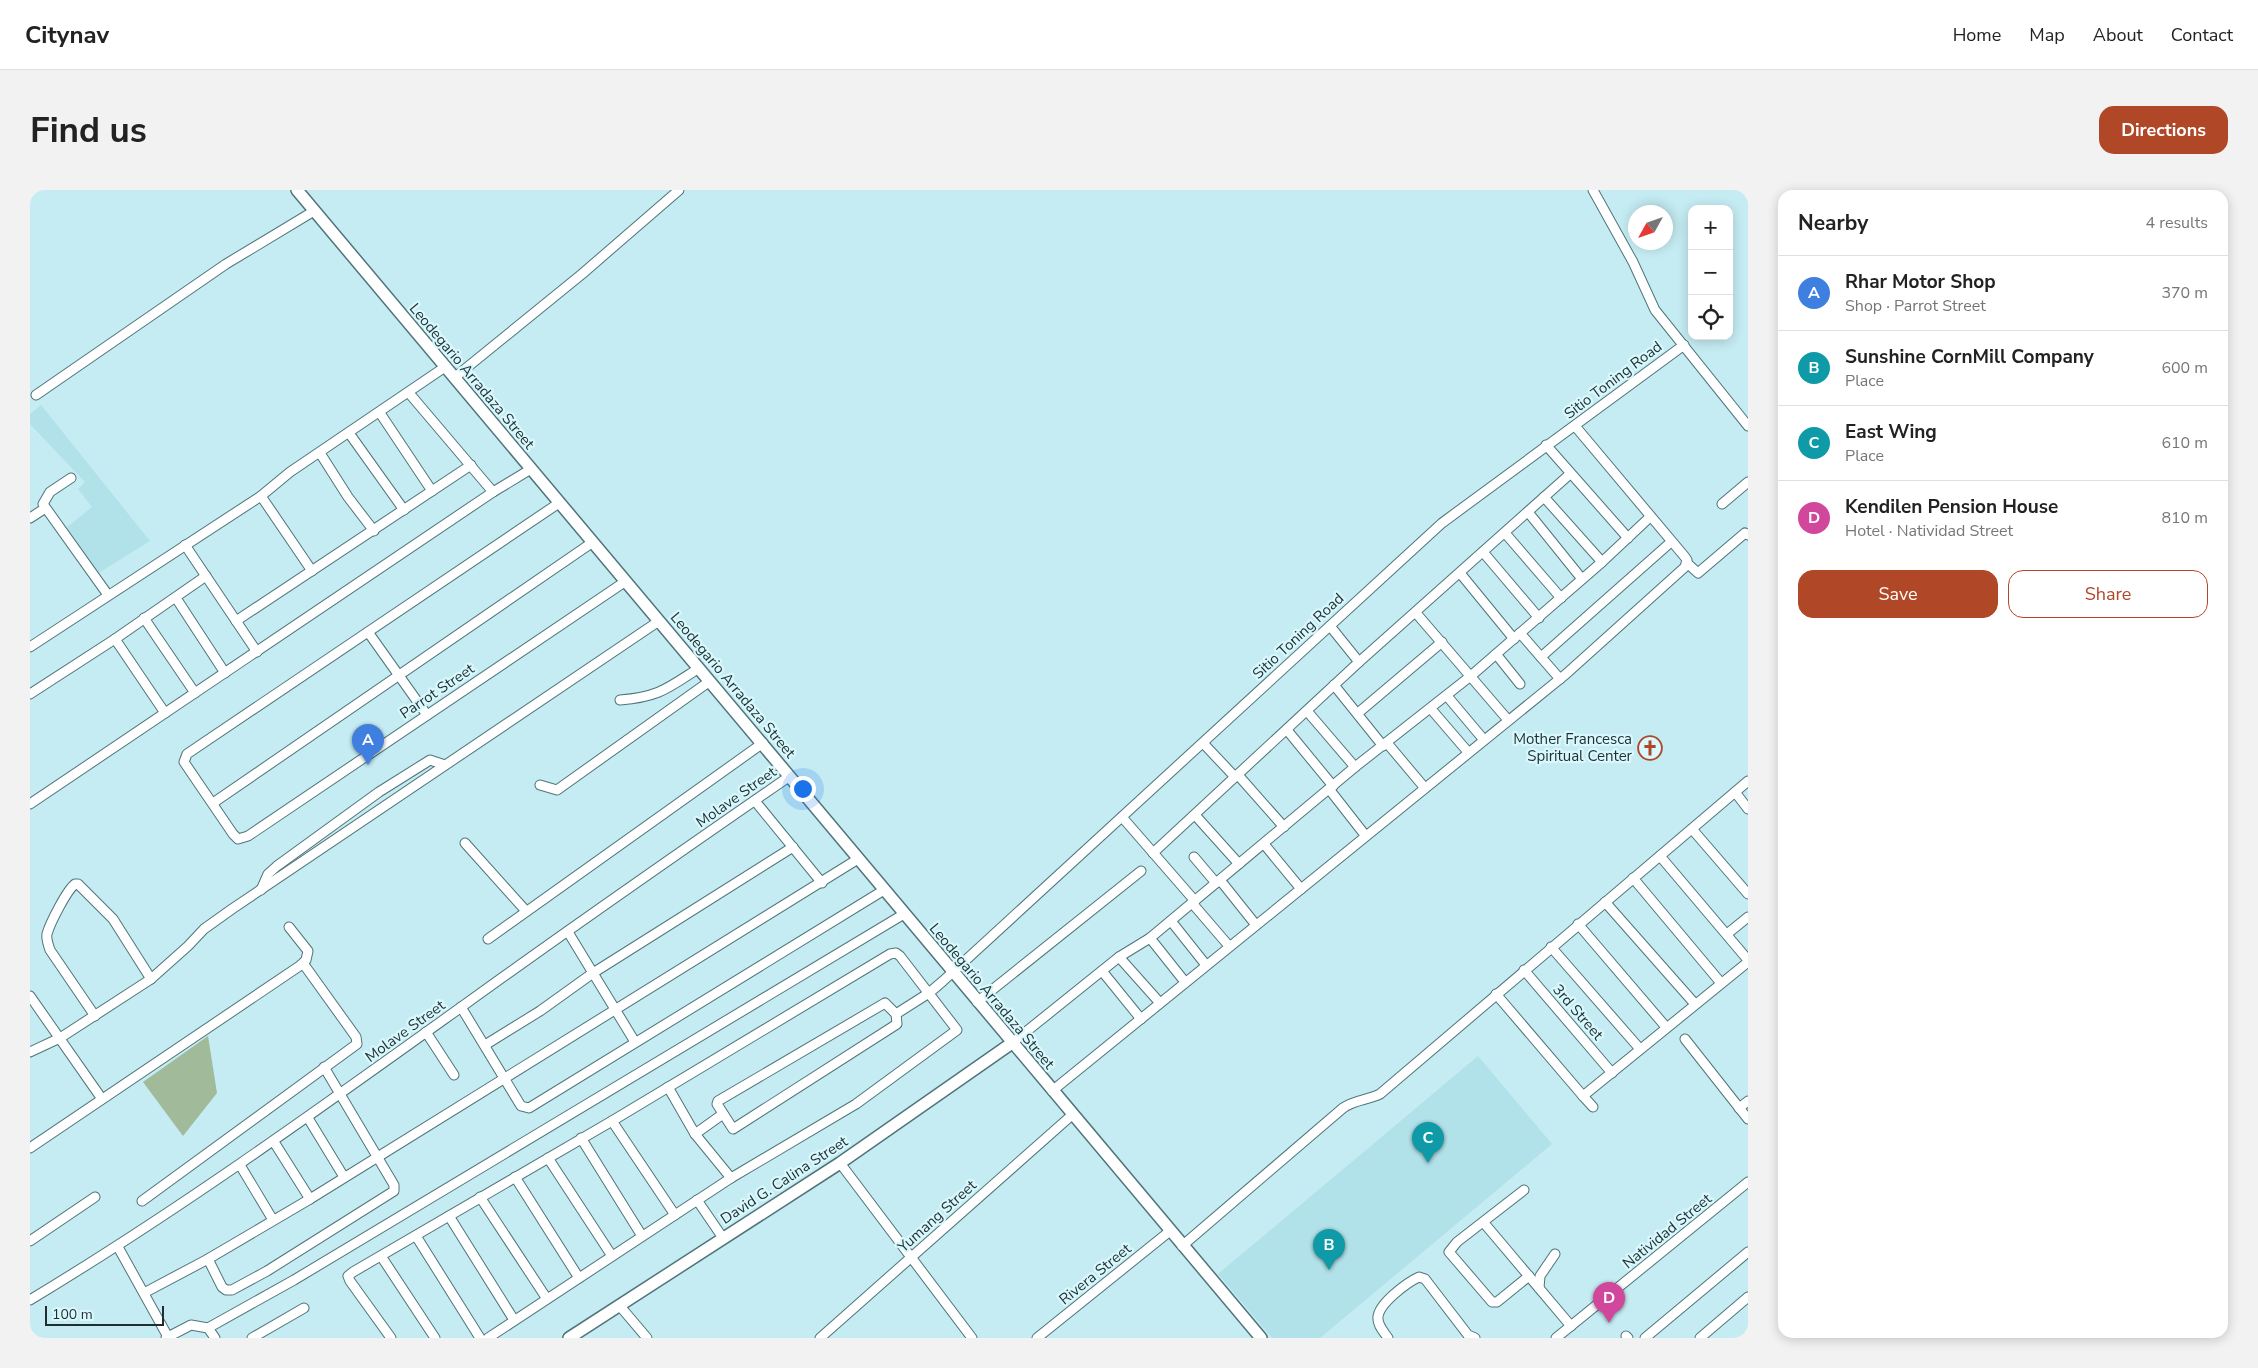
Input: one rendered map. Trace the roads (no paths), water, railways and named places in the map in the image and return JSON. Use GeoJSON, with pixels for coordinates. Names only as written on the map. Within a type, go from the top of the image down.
{"type":"FeatureCollection","features":[{"type":"Feature","properties":{"kind":"street","name":"Leodegario Arradaza Street"},"geometry":{"type":"LineString","coordinates":[[296,190],[763,743],[977,1002],[1261,1338]]}},
{"type":"Feature","properties":{"kind":"street"},"geometry":{"type":"LineString","coordinates":[[454,378],[582,274],[679,190]]}},
{"type":"Feature","properties":{"kind":"street"},"geometry":{"type":"LineString","coordinates":[[1593,190],[1633,262],[1649,300],[1748,426]]}},
{"type":"Feature","properties":{"kind":"street"},"geometry":{"type":"LineString","coordinates":[[36,395],[218,269],[314,211]]}},
{"type":"Feature","properties":{"kind":"street","name":"Sitio Toning Road"},"geometry":{"type":"LineString","coordinates":[[896,1014],[930,993],[1442,523],[1684,345]]}},
{"type":"Feature","properties":{"kind":"street"},"geometry":{"type":"LineString","coordinates":[[30,647],[261,496],[290,472],[380,413],[445,367]]}},
{"type":"Feature","properties":{"kind":"street"},"geometry":{"type":"LineString","coordinates":[[409,393],[493,492]]}},
{"type":"Feature","properties":{"kind":"street"},"geometry":{"type":"LineString","coordinates":[[380,413],[432,491]]}},
{"type":"Feature","properties":{"kind":"street"},"geometry":{"type":"LineString","coordinates":[[1575,426],[1685,557],[1687,563],[1698,573],[1745,533],[1748,536]]}},
{"type":"Feature","properties":{"kind":"street"},"geometry":{"type":"LineString","coordinates":[[349,433],[404,510]]}},
{"type":"Feature","properties":{"kind":"street"},"geometry":{"type":"LineString","coordinates":[[1546,445],[1628,538]]}},
{"type":"Feature","properties":{"kind":"street"},"geometry":{"type":"LineString","coordinates":[[320,453],[348,497],[374,531]]}},
{"type":"Feature","properties":{"kind":"street"},"geometry":{"type":"LineString","coordinates":[[236,621],[471,465]]}},
{"type":"Feature","properties":{"kind":"street"},"geometry":{"type":"LineString","coordinates":[[30,804],[493,492],[531,469]]}},
{"type":"Feature","properties":{"kind":"street"},"geometry":{"type":"LineString","coordinates":[[1153,853],[1334,685],[1570,474]]}},
{"type":"Feature","properties":{"kind":"street"},"geometry":{"type":"LineString","coordinates":[[71,478],[50,492],[45,499],[44,509],[108,595]]}},
{"type":"Feature","properties":{"kind":"street"},"geometry":{"type":"LineString","coordinates":[[1722,504],[1748,482]]}},
{"type":"Feature","properties":{"kind":"street"},"geometry":{"type":"LineString","coordinates":[[261,496],[312,571]]}},
{"type":"Feature","properties":{"kind":"street"},"geometry":{"type":"LineString","coordinates":[[1544,497],[1602,562]]}},
{"type":"Feature","properties":{"kind":"street"},"geometry":{"type":"LineString","coordinates":[[559,503],[187,754],[184,762],[212,803],[593,542]]}},
{"type":"Feature","properties":{"kind":"street"},"geometry":{"type":"LineString","coordinates":[[30,518],[44,509]]}},
{"type":"Feature","properties":{"kind":"street"},"geometry":{"type":"LineString","coordinates":[[1528,512],[1582,579]]}},
{"type":"Feature","properties":{"kind":"street"},"geometry":{"type":"LineString","coordinates":[[1012,1043],[1119,957],[1150,938],[1355,767],[1447,696],[1539,618],[1650,517]]}},
{"type":"Feature","properties":{"kind":"street"},"geometry":{"type":"LineString","coordinates":[[1505,532],[1561,598]]}},
{"type":"Feature","properties":{"kind":"street"},"geometry":{"type":"LineString","coordinates":[[1541,657],[1671,542]]}},
{"type":"Feature","properties":{"kind":"street"},"geometry":{"type":"LineString","coordinates":[[185,545],[257,652]]}},
{"type":"Feature","properties":{"kind":"street"},"geometry":{"type":"LineString","coordinates":[[1483,552],[1539,618]]}},
{"type":"Feature","properties":{"kind":"street"},"geometry":{"type":"LineString","coordinates":[[1052,1091],[1560,678],[1687,563]]}},
{"type":"Feature","properties":{"kind":"street"},"geometry":{"type":"LineString","coordinates":[[1460,574],[1517,636],[1541,657],[1560,678]]}},
{"type":"Feature","properties":{"kind":"street"},"geometry":{"type":"LineString","coordinates":[[30,694],[115,639],[206,576]]}},
{"type":"Feature","properties":{"kind":"street","name":"Parrot Street"},"geometry":{"type":"LineString","coordinates":[[212,803],[238,839],[248,836],[626,581]]}},
{"type":"Feature","properties":{"kind":"street"},"geometry":{"type":"LineString","coordinates":[[176,598],[225,673]]}},
{"type":"Feature","properties":{"kind":"street"},"geometry":{"type":"LineString","coordinates":[[1416,613],[1472,675],[1508,720]]}},
{"type":"Feature","properties":{"kind":"street"},"geometry":{"type":"LineString","coordinates":[[144,618],[195,693]]}},
{"type":"Feature","properties":{"kind":"street"},"geometry":{"type":"LineString","coordinates":[[30,1052],[60,1038],[151,979],[204,929],[659,621]]}},
{"type":"Feature","properties":{"kind":"street"},"geometry":{"type":"LineString","coordinates":[[1330,626],[1360,662]]}},
{"type":"Feature","properties":{"kind":"street"},"geometry":{"type":"LineString","coordinates":[[368,632],[427,715]]}},
{"type":"Feature","properties":{"kind":"street"},"geometry":{"type":"LineString","coordinates":[[115,639],[165,713]]}},
{"type":"Feature","properties":{"kind":"street"},"geometry":{"type":"LineString","coordinates":[[1358,713],[1442,642]]}},
{"type":"Feature","properties":{"kind":"street"},"geometry":{"type":"LineString","coordinates":[[1496,654],[1520,684]]}},
{"type":"Feature","properties":{"kind":"street"},"geometry":{"type":"LineString","coordinates":[[620,700],[660,693],[699,668]]}},
{"type":"Feature","properties":{"kind":"street"},"geometry":{"type":"LineString","coordinates":[[540,786],[557,790],[710,681]]}},
{"type":"Feature","properties":{"kind":"street"},"geometry":{"type":"LineString","coordinates":[[1334,685],[1424,788]]}},
{"type":"Feature","properties":{"kind":"street"},"geometry":{"type":"LineString","coordinates":[[1447,696],[1484,740]]}},
{"type":"Feature","properties":{"kind":"street"},"geometry":{"type":"LineString","coordinates":[[1431,709],[1468,752]]}},
{"type":"Feature","properties":{"kind":"street"},"geometry":{"type":"LineString","coordinates":[[1307,710],[1355,767]]}},
{"type":"Feature","properties":{"kind":"street"},"geometry":{"type":"LineString","coordinates":[[1286,730],[1331,787],[1365,835]]}},
{"type":"Feature","properties":{"kind":"street"},"geometry":{"type":"LineString","coordinates":[[1203,742],[1284,827]]}},
{"type":"Feature","properties":{"kind":"street"},"geometry":{"type":"LineString","coordinates":[[488,939],[763,743]]}},
{"type":"Feature","properties":{"kind":"street"},"geometry":{"type":"LineString","coordinates":[[261,890],[267,877],[276,866],[379,792],[430,760],[445,765]]}},
{"type":"Feature","properties":{"kind":"street"},"geometry":{"type":"LineString","coordinates":[[413,770],[414,787]]}},
{"type":"Feature","properties":{"kind":"street","name":"Molave Street"},"geometry":{"type":"LineString","coordinates":[[30,1300],[118,1247],[274,1142],[461,1007],[790,776]]}},
{"type":"Feature","properties":{"kind":"street"},"geometry":{"type":"LineString","coordinates":[[1182,1246],[1342,1108],[1350,1103],[1370,1099],[1380,1094],[1748,781]]}},
{"type":"Feature","properties":{"kind":"street"},"geometry":{"type":"LineString","coordinates":[[370,818],[379,792]]}},
{"type":"Feature","properties":{"kind":"street"},"geometry":{"type":"LineString","coordinates":[[1735,792],[1748,809]]}},
{"type":"Feature","properties":{"kind":"street"},"geometry":{"type":"LineString","coordinates":[[755,800],[822,883]]}},
{"type":"Feature","properties":{"kind":"street"},"geometry":{"type":"LineString","coordinates":[[1194,815],[1239,864]]}},
{"type":"Feature","properties":{"kind":"street"},"geometry":{"type":"LineString","coordinates":[[1122,817],[1229,946]]}},
{"type":"Feature","properties":{"kind":"street"},"geometry":{"type":"LineString","coordinates":[[1692,829],[1748,894]]}},
{"type":"Feature","properties":{"kind":"street"},"geometry":{"type":"LineString","coordinates":[[465,843],[526,911]]}},
{"type":"Feature","properties":{"kind":"street"},"geometry":{"type":"LineString","coordinates":[[1264,844],[1301,889]]}},
{"type":"Feature","properties":{"kind":"street"},"geometry":{"type":"LineString","coordinates":[[485,1045],[540,1011],[593,973],[792,847]]}},
{"type":"Feature","properties":{"kind":"street"},"geometry":{"type":"LineString","coordinates":[[1583,1096],[1748,961],[1660,856]]}},
{"type":"Feature","properties":{"kind":"street"},"geometry":{"type":"LineString","coordinates":[[1194,857],[1256,925]]}},
{"type":"Feature","properties":{"kind":"street"},"geometry":{"type":"LineString","coordinates":[[144,1293],[208,1259],[310,1199],[858,859]]}},
{"type":"Feature","properties":{"kind":"street"},"geometry":{"type":"LineString","coordinates":[[977,1002],[1141,871]]}},
{"type":"Feature","properties":{"kind":"street"},"geometry":{"type":"LineString","coordinates":[[267,877],[278,879]]}},
{"type":"Feature","properties":{"kind":"street"},"geometry":{"type":"LineString","coordinates":[[1632,878],[1721,983]]}},
{"type":"Feature","properties":{"kind":"street"},"geometry":{"type":"LineString","coordinates":[[95,1016],[47,942],[47,933],[75,884],[78,884],[113,919],[151,979]]}},
{"type":"Feature","properties":{"kind":"street"},"geometry":{"type":"LineString","coordinates":[[461,1007],[521,1106],[529,1108],[884,890]]}},
{"type":"Feature","properties":{"kind":"street"},"geometry":{"type":"LineString","coordinates":[[1605,902],[1695,1004]]}},
{"type":"Feature","properties":{"kind":"street"},"geometry":{"type":"LineString","coordinates":[[118,1247],[167,1337],[191,1325],[208,1328],[302,1275],[904,914]]}},
{"type":"Feature","properties":{"kind":"street"},"geometry":{"type":"LineString","coordinates":[[1726,934],[1748,917]]}},
{"type":"Feature","properties":{"kind":"street"},"geometry":{"type":"LineString","coordinates":[[1171,921],[1206,965]]}},
{"type":"Feature","properties":{"kind":"street"},"geometry":{"type":"LineString","coordinates":[[1578,924],[1666,1027]]}},
{"type":"Feature","properties":{"kind":"street"},"geometry":{"type":"LineString","coordinates":[[30,1148],[306,960],[308,951],[289,927]]}},
{"type":"Feature","properties":{"kind":"street"},"geometry":{"type":"LineString","coordinates":[[568,932],[635,1042]]}},
{"type":"Feature","properties":{"kind":"street"},"geometry":{"type":"LineString","coordinates":[[1150,938],[1185,982]]}},
{"type":"Feature","properties":{"kind":"street"},"geometry":{"type":"LineString","coordinates":[[1551,947],[1640,1049]]}},
{"type":"Feature","properties":{"kind":"street"},"geometry":{"type":"LineString","coordinates":[[391,1338],[348,1276],[612,1121],[890,954],[896,953],[900,956],[930,993],[956,1030],[856,1104],[731,1178],[488,1338]]}},
{"type":"Feature","properties":{"kind":"street"},"geometry":{"type":"LineString","coordinates":[[1119,957],[1160,1003]]}},
{"type":"Feature","properties":{"kind":"street"},"geometry":{"type":"LineString","coordinates":[[142,1201],[355,1046],[358,1040],[316,980],[300,965]]}},
{"type":"Feature","properties":{"kind":"street","name":"3rd Street"},"geometry":{"type":"LineString","coordinates":[[1524,970],[1612,1073]]}},
{"type":"Feature","properties":{"kind":"street"},"geometry":{"type":"LineString","coordinates":[[1102,971],[1141,1019]]}},
{"type":"Feature","properties":{"kind":"street"},"geometry":{"type":"LineString","coordinates":[[1496,994],[1592,1107]]}},
{"type":"Feature","properties":{"kind":"street"},"geometry":{"type":"LineString","coordinates":[[30,996],[102,1099]]}},
{"type":"Feature","properties":{"kind":"street"},"geometry":{"type":"LineString","coordinates":[[885,1004],[896,1014],[898,1022],[894,1025],[733,1129],[723,1114],[718,1101],[852,1022],[885,1004]]}},
{"type":"Feature","properties":{"kind":"street"},"geometry":{"type":"LineString","coordinates":[[426,1032],[454,1075]]}},
{"type":"Feature","properties":{"kind":"street"},"geometry":{"type":"LineString","coordinates":[[1685,1039],[1748,1119]]}},
{"type":"Feature","properties":{"kind":"street","name":"David G. Calina Street"},"geometry":{"type":"LineString","coordinates":[[568,1338],[840,1163],[1012,1043]]}},
{"type":"Feature","properties":{"kind":"street"},"geometry":{"type":"LineString","coordinates":[[208,1259],[226,1290],[232,1290],[267,1271],[392,1193],[395,1188],[394,1184],[342,1094],[324,1067]]}},
{"type":"Feature","properties":{"kind":"street"},"geometry":{"type":"LineString","coordinates":[[668,1087],[695,1134],[731,1178]]}},
{"type":"Feature","properties":{"kind":"street"},"geometry":{"type":"LineString","coordinates":[[1739,1108],[1748,1101]]}},
{"type":"Feature","properties":{"kind":"street"},"geometry":{"type":"LineString","coordinates":[[695,1134],[723,1114]]}},
{"type":"Feature","properties":{"kind":"street","name":"Yumang Street"},"geometry":{"type":"LineString","coordinates":[[820,1338],[1072,1115]]}},
{"type":"Feature","properties":{"kind":"street"},"geometry":{"type":"LineString","coordinates":[[308,1118],[344,1177]]}},
{"type":"Feature","properties":{"kind":"street"},"geometry":{"type":"LineString","coordinates":[[612,1121],[675,1215]]}},
{"type":"Feature","properties":{"kind":"street"},"geometry":{"type":"LineString","coordinates":[[581,1138],[642,1236]]}},
{"type":"Feature","properties":{"kind":"street"},"geometry":{"type":"LineString","coordinates":[[274,1142],[310,1199]]}},
{"type":"Feature","properties":{"kind":"street"},"geometry":{"type":"LineString","coordinates":[[548,1158],[612,1256]]}},
{"type":"Feature","properties":{"kind":"street"},"geometry":{"type":"LineString","coordinates":[[840,1163],[972,1338]]}},
{"type":"Feature","properties":{"kind":"street"},"geometry":{"type":"LineString","coordinates":[[240,1165],[273,1220]]}},
{"type":"Feature","properties":{"kind":"street"},"geometry":{"type":"LineString","coordinates":[[515,1178],[579,1278]]}},
{"type":"Feature","properties":{"kind":"street","name":"Natividad Street"},"geometry":{"type":"LineString","coordinates":[[1556,1338],[1748,1182]]}},
{"type":"Feature","properties":{"kind":"street"},"geometry":{"type":"LineString","coordinates":[[1524,1190],[1451,1247],[1449,1252],[1450,1256],[1492,1302],[1497,1302],[1529,1276]]}},
{"type":"Feature","properties":{"kind":"street"},"geometry":{"type":"LineString","coordinates":[[30,1241],[95,1197]]}},
{"type":"Feature","properties":{"kind":"street"},"geometry":{"type":"LineString","coordinates":[[480,1197],[547,1299]]}},
{"type":"Feature","properties":{"kind":"street"},"geometry":{"type":"LineString","coordinates":[[700,1199],[725,1236]]}},
{"type":"Feature","properties":{"kind":"street"},"geometry":{"type":"LineString","coordinates":[[449,1216],[514,1320]]}},
{"type":"Feature","properties":{"kind":"street"},"geometry":{"type":"LineString","coordinates":[[1484,1223],[1571,1326]]}},
{"type":"Feature","properties":{"kind":"street","name":"Rivera Street"},"geometry":{"type":"LineString","coordinates":[[1037,1338],[1170,1231]]}},
{"type":"Feature","properties":{"kind":"street"},"geometry":{"type":"LineString","coordinates":[[416,1236],[480,1338]]}},
{"type":"Feature","properties":{"kind":"street"},"geometry":{"type":"LineString","coordinates":[[1645,1338],[1748,1252]]}},
{"type":"Feature","properties":{"kind":"street"},"geometry":{"type":"LineString","coordinates":[[1539,1288],[1540,1276],[1555,1254]]}},
{"type":"Feature","properties":{"kind":"street"},"geometry":{"type":"LineString","coordinates":[[381,1256],[435,1338]]}},
{"type":"Feature","properties":{"kind":"street"},"geometry":{"type":"LineString","coordinates":[[1388,1338],[1379,1325],[1378,1317],[1382,1307],[1409,1282],[1419,1277],[1425,1279],[1468,1337]]}},
{"type":"Feature","properties":{"kind":"street"},"geometry":{"type":"LineString","coordinates":[[1700,1338],[1748,1297]]}},
{"type":"Feature","properties":{"kind":"street"},"geometry":{"type":"LineString","coordinates":[[619,1305],[647,1338]]}},
{"type":"Feature","properties":{"kind":"street"},"geometry":{"type":"LineString","coordinates":[[252,1338],[304,1308]]}},
{"type":"Feature","properties":{"kind":"street"},"geometry":{"type":"LineString","coordinates":[[208,1328],[215,1338]]}},
{"type":"Feature","properties":{"kind":"place","name":"Mother Francesca Spiritual Center"},"geometry":{"type":"Point","coordinates":[1650,748]}},
{"type":"Feature","properties":{"kind":"place","name":"Rhar Motor Shop"},"geometry":{"type":"Point","coordinates":[368,765]}},
{"type":"Feature","properties":{"kind":"place","name":"East Wing"},"geometry":{"type":"Point","coordinates":[1428,1163]}},
{"type":"Feature","properties":{"kind":"place","name":"Sunshine CornMill Company"},"geometry":{"type":"Point","coordinates":[1329,1270]}},
{"type":"Feature","properties":{"kind":"place","name":"Kendilen Pension House"},"geometry":{"type":"Point","coordinates":[1609,1323]}}]}
